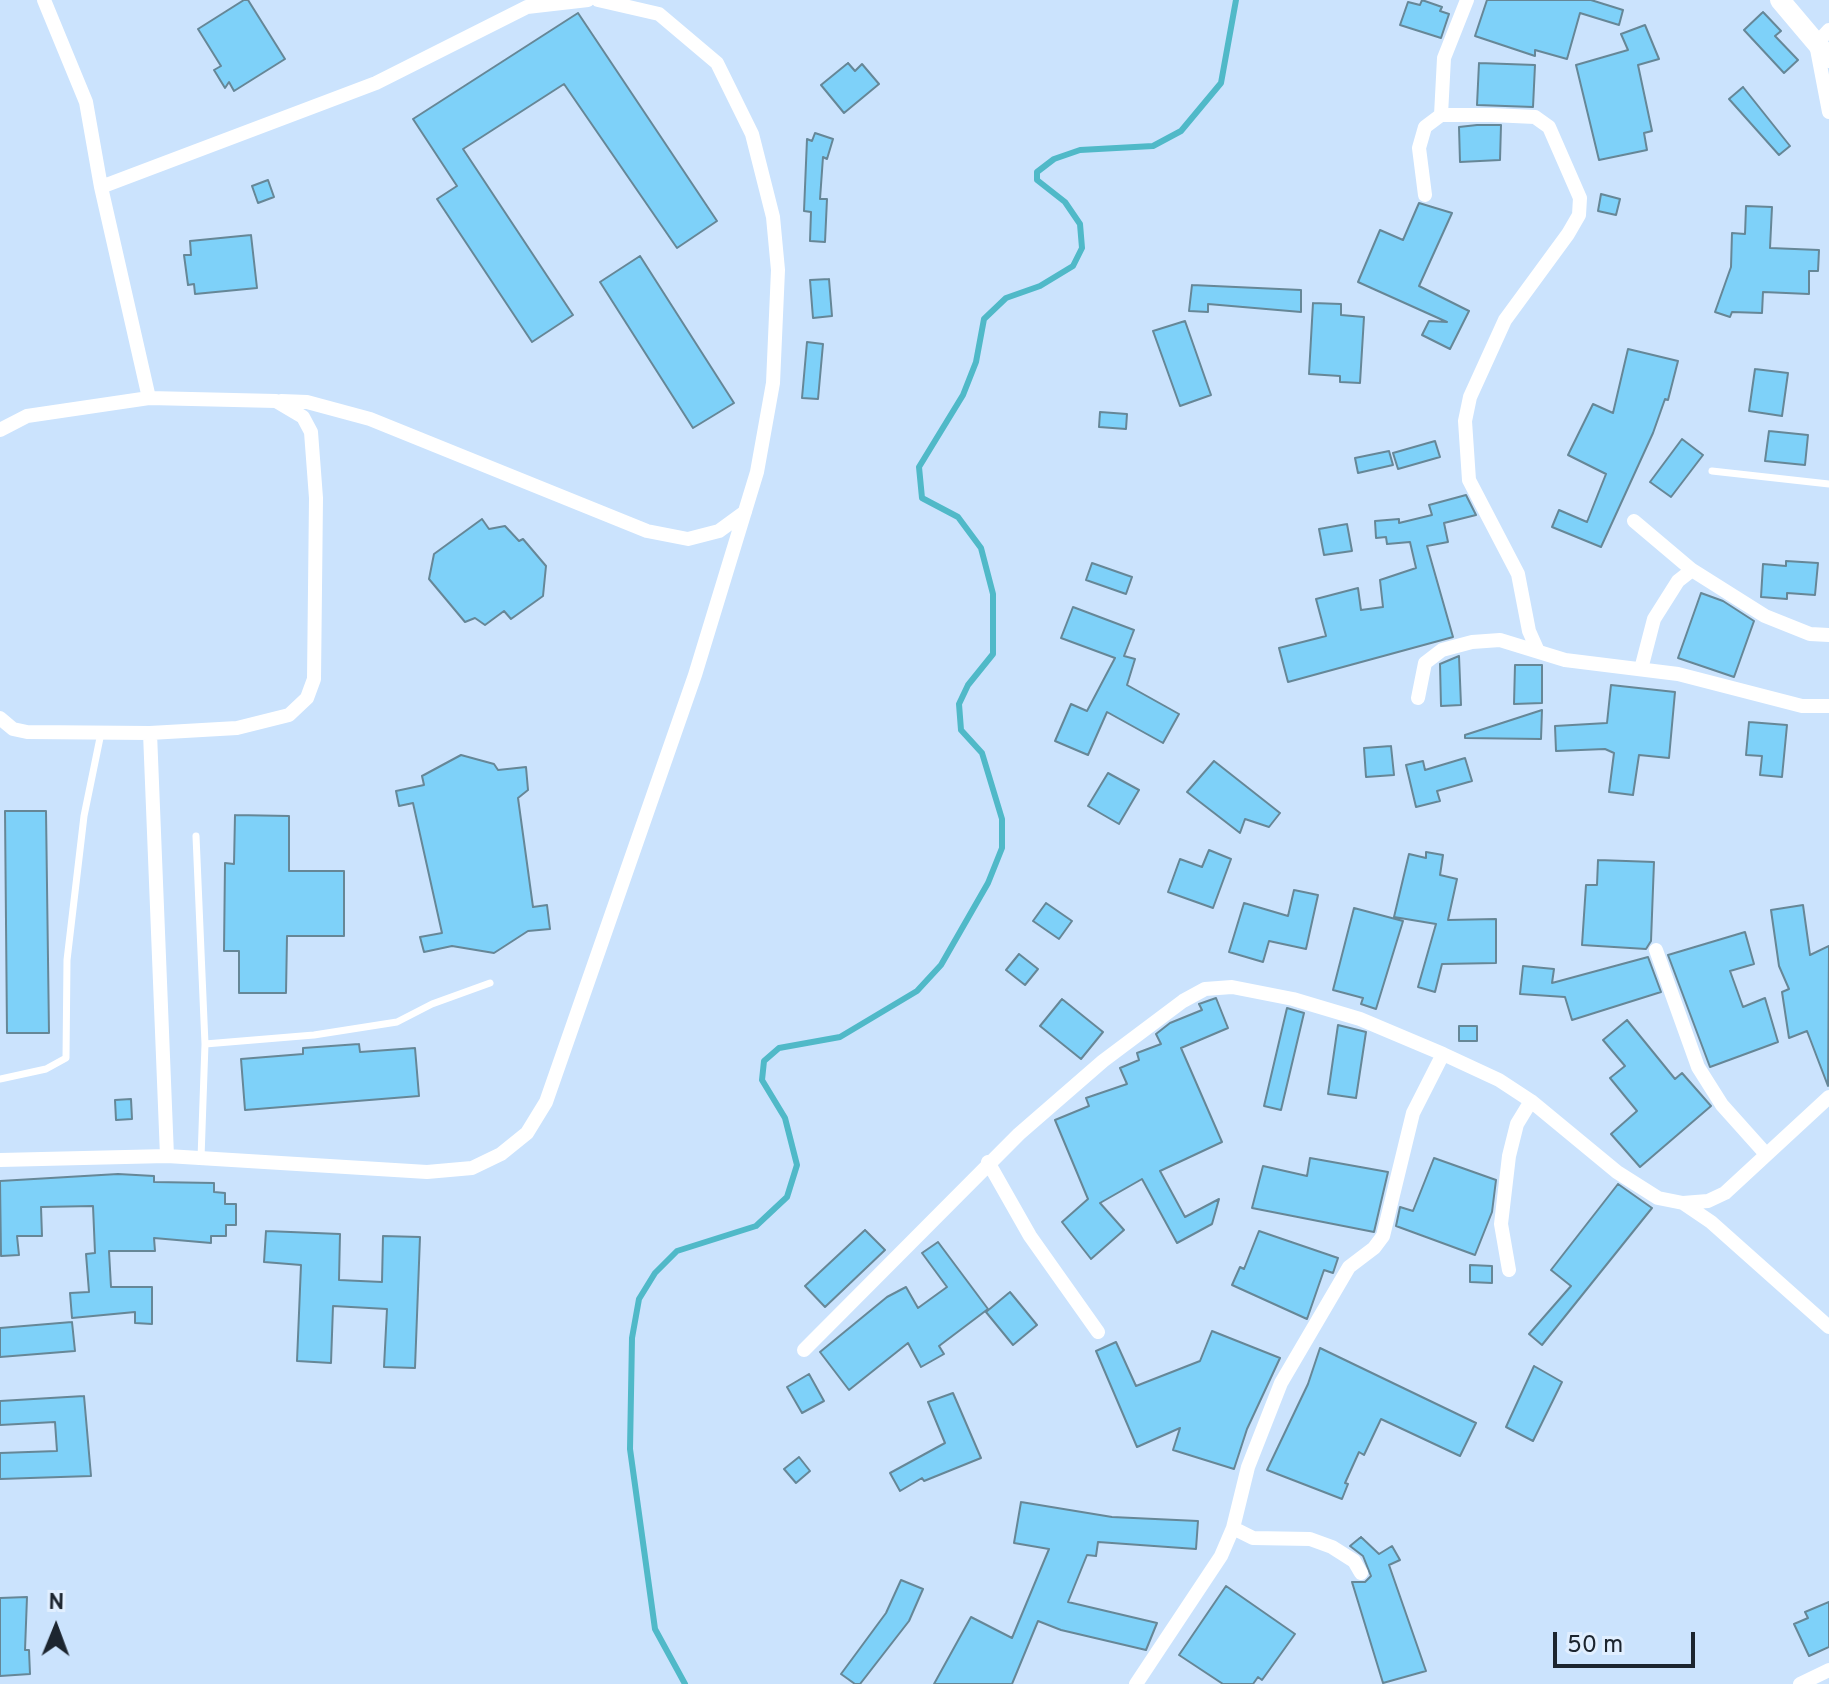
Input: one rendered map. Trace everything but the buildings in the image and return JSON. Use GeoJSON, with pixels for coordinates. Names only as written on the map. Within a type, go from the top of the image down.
{"type":"FeatureCollection","features":[{"type":"Feature","properties":{"kind":"main road"},"geometry":{"type":"LineString","coordinates":[[1780,0],[1825,44]]}},
{"type":"Feature","properties":{"kind":"street"},"geometry":{"type":"LineString","coordinates":[[44,0],[86,102],[101,187],[149,398]]}},
{"type":"Feature","properties":{"kind":"street"},"geometry":{"type":"LineString","coordinates":[[101,187],[376,83],[527,7],[588,0]]}},
{"type":"Feature","properties":{"kind":"street"},"geometry":{"type":"LineString","coordinates":[[0,1160],[167,1156],[427,1172],[472,1168],[501,1154],[527,1133],[546,1102],[695,675],[757,472],[773,383],[778,270],[773,217],[752,134],[717,63],[659,14],[598,0]]}},
{"type":"Feature","properties":{"kind":"street"},"geometry":{"type":"LineString","coordinates":[[1441,115],[1444,58],[1467,0]]}},
{"type":"Feature","properties":{"kind":"street"},"geometry":{"type":"LineString","coordinates":[[1825,44],[1829,112]]}},
{"type":"Feature","properties":{"kind":"street"},"geometry":{"type":"LineString","coordinates":[[1425,195],[1419,148],[1425,127],[1441,115],[1535,117],[1549,127],[1580,198],[1579,215],[1568,234],[1505,320],[1470,397],[1465,421],[1469,480],[1518,574],[1529,631],[1537,649]]}},
{"type":"Feature","properties":{"kind":"street"},"geometry":{"type":"LineString","coordinates":[[0,430],[27,416],[149,398],[307,402],[370,419],[647,531],[688,539],[719,531],[745,512]]}},
{"type":"Feature","properties":{"kind":"street"},"geometry":{"type":"LineString","coordinates":[[0,718],[13,729],[27,732],[150,733],[237,728],[267,723],[289,715],[307,698],[314,679],[315,459],[311,432],[303,417],[276,401]]}},
{"type":"Feature","properties":{"kind":"street"},"geometry":{"type":"LineString","coordinates":[[1634,521],[1692,570],[1765,616],[1810,634],[1829,635]]}},
{"type":"Feature","properties":{"kind":"street"},"geometry":{"type":"LineString","coordinates":[[1641,669],[1654,619],[1678,581],[1692,570]]}},
{"type":"Feature","properties":{"kind":"street"},"geometry":{"type":"LineString","coordinates":[[1418,698],[1425,663],[1442,650],[1472,642],[1500,640],[1565,660],[1678,674],[1802,706],[1829,706]]}},
{"type":"Feature","properties":{"kind":"street"},"geometry":{"type":"LineString","coordinates":[[150,733],[167,1156]]}},
{"type":"Feature","properties":{"kind":"street"},"geometry":{"type":"LineString","coordinates":[[1656,950],[1698,1067],[1722,1105],[1765,1153]]}},
{"type":"Feature","properties":{"kind":"street"},"geometry":{"type":"LineString","coordinates":[[804,1350],[988,1162],[1103,1061],[1183,1001],[1205,989],[1232,987],[1293,999],[1360,1019],[1443,1054],[1499,1080],[1531,1101],[1640,1190],[1658,1198],[1683,1203],[1708,1201],[1725,1193],[1829,1097]]}},
{"type":"Feature","properties":{"kind":"street"},"geometry":{"type":"LineString","coordinates":[[1136,1684],[1221,1556],[1233,1528],[1248,1467],[1281,1383],[1349,1267],[1374,1248],[1383,1236],[1413,1113],[1443,1054]]}},
{"type":"Feature","properties":{"kind":"street"},"geometry":{"type":"LineString","coordinates":[[1509,1270],[1501,1224],[1509,1156],[1517,1124],[1531,1101]]}},
{"type":"Feature","properties":{"kind":"street"},"geometry":{"type":"LineString","coordinates":[[988,1162],[1030,1236],[1098,1332]]}},
{"type":"Feature","properties":{"kind":"street"},"geometry":{"type":"LineString","coordinates":[[1683,1203],[1711,1222],[1829,1327]]}},
{"type":"Feature","properties":{"kind":"street"},"geometry":{"type":"LineString","coordinates":[[1233,1528],[1253,1538],[1310,1539],[1332,1547],[1354,1561],[1361,1573]]}},
{"type":"Feature","properties":{"kind":"street"},"geometry":{"type":"LineString","coordinates":[[1800,1684],[1829,1670]]}},
{"type":"Feature","properties":{"kind":"lane"},"geometry":{"type":"LineString","coordinates":[[1712,471],[1829,484]]}},
{"type":"Feature","properties":{"kind":"lane"},"geometry":{"type":"LineString","coordinates":[[0,1079],[46,1069],[66,1058],[67,960],[84,816],[101,733]]}},
{"type":"Feature","properties":{"kind":"lane"},"geometry":{"type":"LineString","coordinates":[[196,836],[205,1044],[201,1158]]}},
{"type":"Feature","properties":{"kind":"lane"},"geometry":{"type":"LineString","coordinates":[[205,1044],[314,1035],[397,1022],[432,1004],[490,983]]}},
{"type":"Feature","properties":{"kind":"waterway"},"geometry":{"type":"LineString","coordinates":[[685,1684],[655,1629],[630,1449],[632,1338],[639,1299],[655,1273],[677,1251],[756,1226],[787,1197],[797,1165],[785,1118],[762,1080],[764,1061],[779,1048],[840,1037],[917,991],[941,965],[988,883],[1002,848],[1002,819],[982,753],[961,730],[959,704],[968,685],[993,654],[993,594],[981,548],[958,517],[922,498],[919,467],[963,395],[976,362],[984,319],[1006,298],[1040,286],[1073,266],[1082,248],[1080,224],[1065,202],[1037,180],[1037,172],[1054,159],[1080,150],[1153,146],[1181,131],[1221,83],[1236,0]]}}]}
